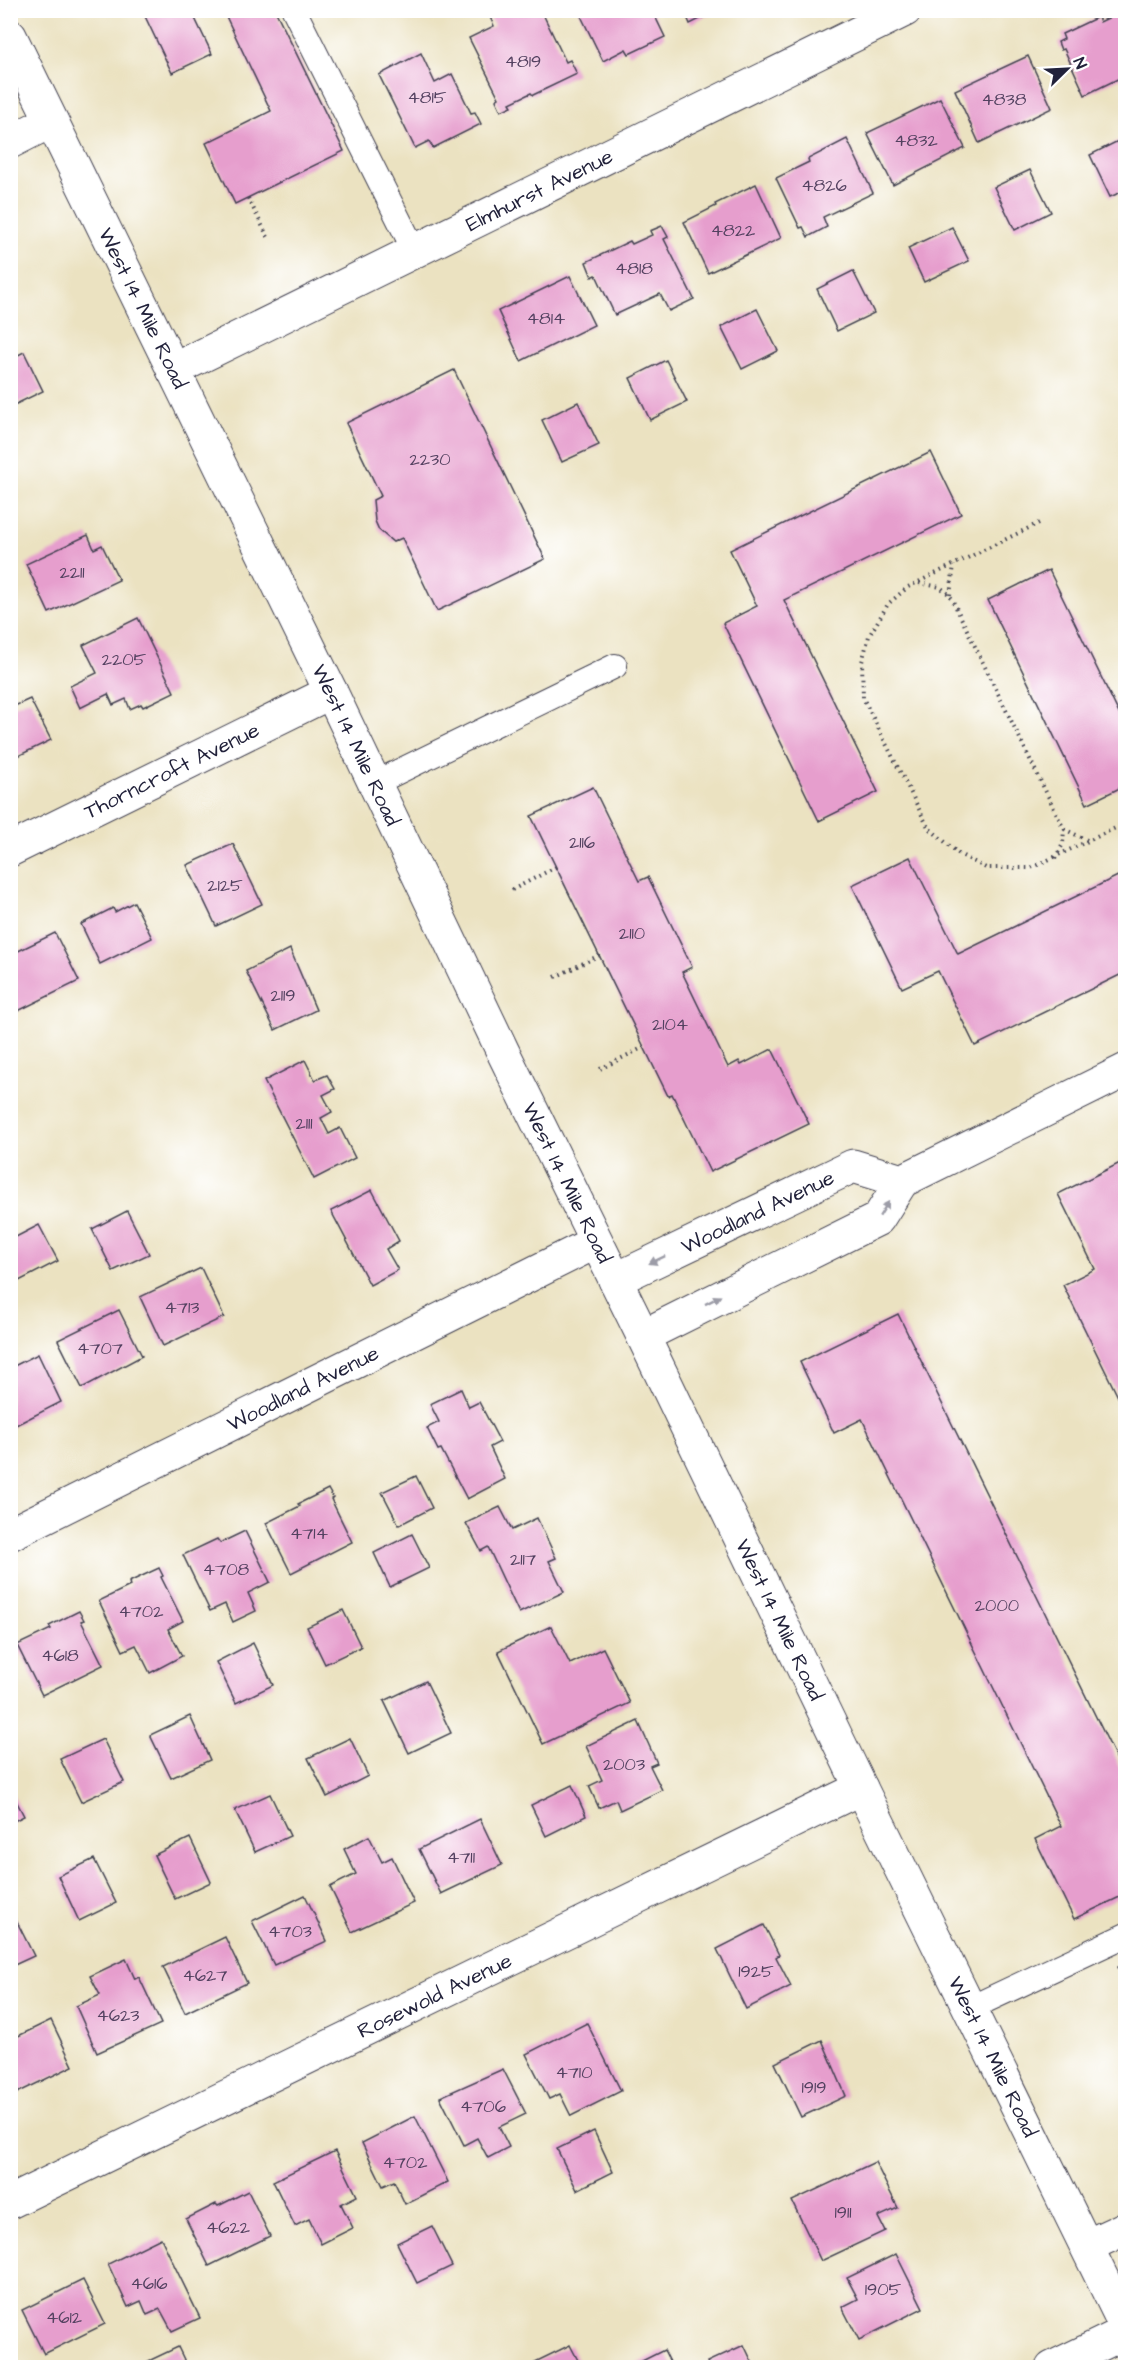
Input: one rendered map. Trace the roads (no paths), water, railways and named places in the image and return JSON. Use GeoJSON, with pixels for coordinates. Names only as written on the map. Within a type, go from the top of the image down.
{"type":"FeatureCollection","features":[{"type":"Feature","properties":{"kind":"street","name":"Elmhurst Avenue"},"geometry":{"type":"LineString","coordinates":[[173,370],[905,10]]}},
{"type":"Feature","properties":{"kind":"street","name":"West 14 Mile Road"},"geometry":{"type":"LineString","coordinates":[[10,36],[331,692],[503,1052],[643,1336],[968,2009],[1125,2327]]}},
{"type":"Feature","properties":{"kind":"street"},"geometry":{"type":"LineString","coordinates":[[10,142],[51,121]]}},
{"type":"Feature","properties":{"kind":"street","name":"Thorncroft Avenue"},"geometry":{"type":"LineString","coordinates":[[10,850],[331,692]]}},
{"type":"Feature","properties":{"kind":"street"},"geometry":{"type":"LineString","coordinates":[[643,1336],[878,1219],[902,1181],[1125,1070]]}},
{"type":"Feature","properties":{"kind":"street","name":"Woodland Avenue"},"geometry":{"type":"LineString","coordinates":[[615,1280],[853,1166],[902,1181]]}},
{"type":"Feature","properties":{"kind":"street","name":"Woodland Avenue"},"geometry":{"type":"LineString","coordinates":[[10,1534],[596,1242]]}},
{"type":"Feature","properties":{"kind":"street","name":"Rosewold Avenue"},"geometry":{"type":"LineString","coordinates":[[10,2202],[861,1788]]}},
{"type":"Feature","properties":{"kind":"street"},"geometry":{"type":"LineString","coordinates":[[1087,2246],[1125,2228]]}},
{"type":"Feature","properties":{"kind":"street"},"geometry":{"type":"LineString","coordinates":[[1052,2367],[1125,2332]]}},
{"type":"Feature","properties":{"kind":"lane"},"geometry":{"type":"LineString","coordinates":[[294,10],[415,252]]}},
{"type":"Feature","properties":{"kind":"lane"},"geometry":{"type":"LineString","coordinates":[[375,783],[615,666]]}},
{"type":"Feature","properties":{"kind":"lane"},"geometry":{"type":"LineString","coordinates":[[968,2009],[1125,1935]]}}]}
